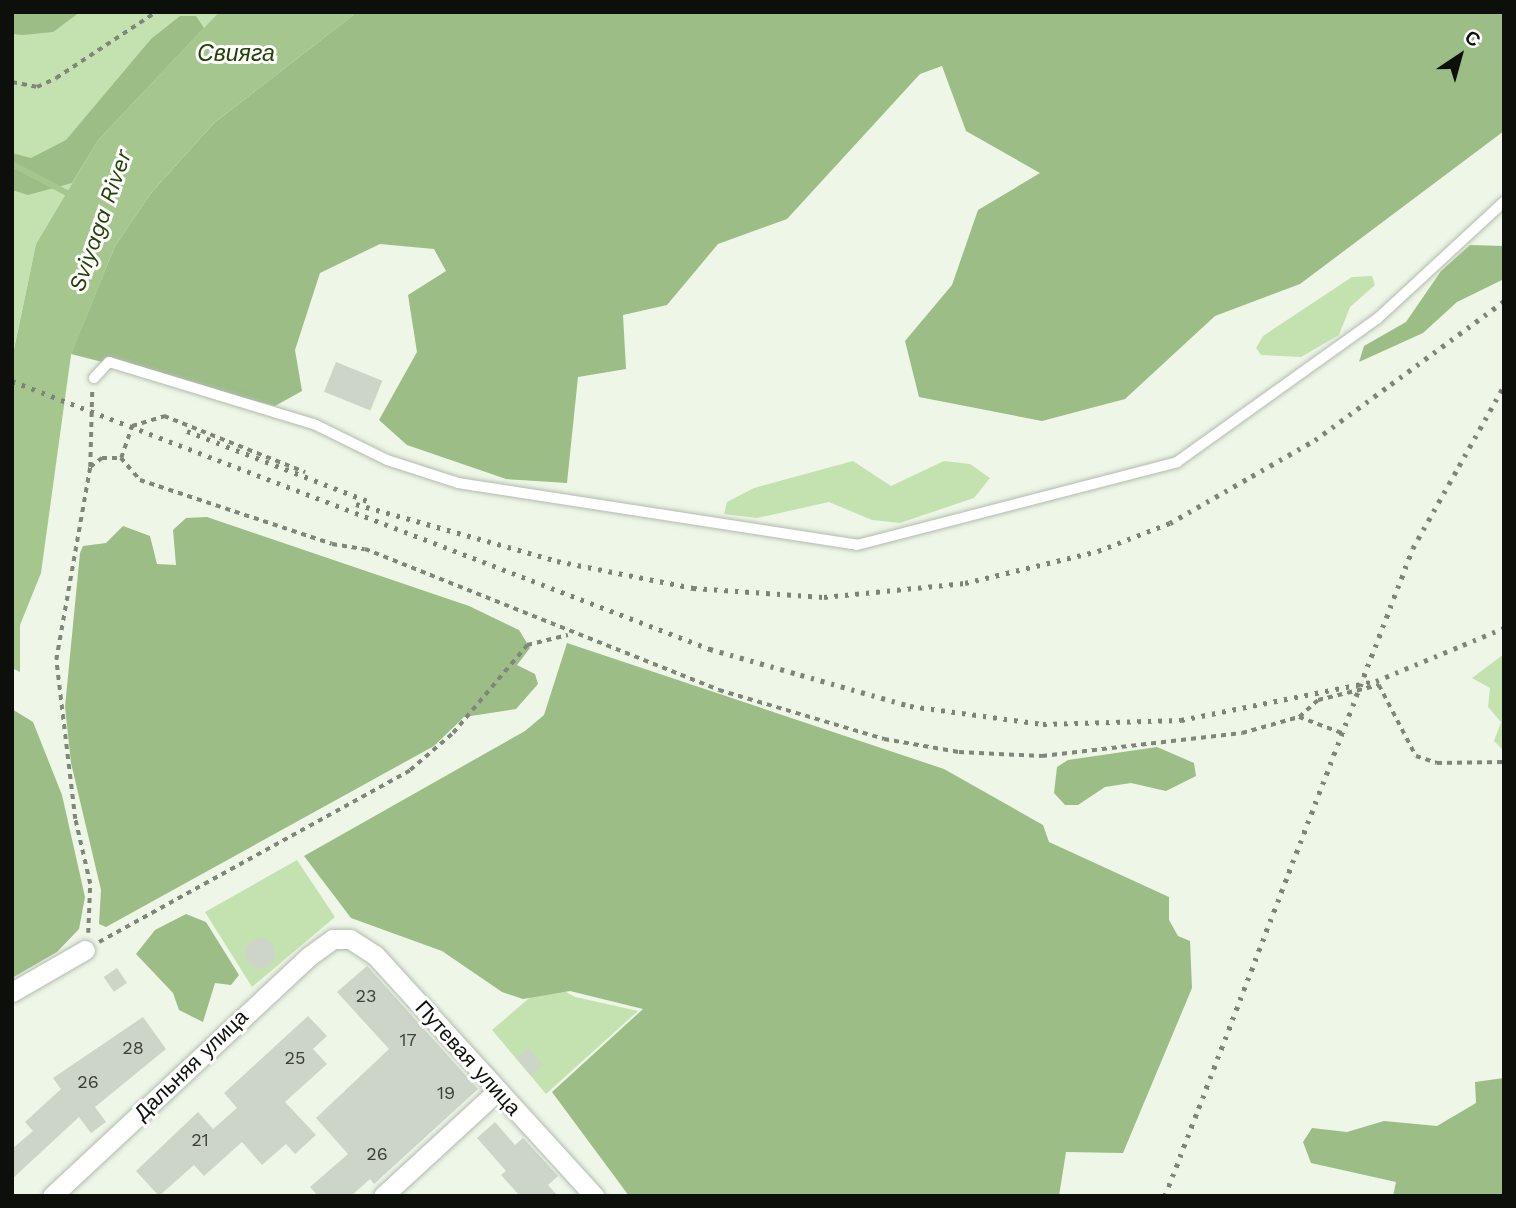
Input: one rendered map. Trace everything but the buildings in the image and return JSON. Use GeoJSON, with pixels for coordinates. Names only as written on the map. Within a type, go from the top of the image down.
{"type":"FeatureCollection","features":[{"type":"Feature","properties":{"kind":"street","name":"Путевая улица"},"geometry":{"type":"LineString","coordinates":[[333,939],[363,943],[496,1092],[594,1196]]}},
{"type":"Feature","properties":{"kind":"street","name":"Дальняя улица"},"geometry":{"type":"LineString","coordinates":[[52,1196],[249,1009],[333,939]]}},
{"type":"Feature","properties":{"kind":"street"},"geometry":{"type":"LineString","coordinates":[[12,992],[85,950]]}},
{"type":"Feature","properties":{"kind":"street"},"geometry":{"type":"LineString","coordinates":[[383,1196],[496,1092]]}},
{"type":"Feature","properties":{"kind":"lane"},"geometry":{"type":"LineString","coordinates":[[94,378],[109,362],[316,425],[387,460],[458,483],[858,545],[1177,462],[1377,320],[1504,202]]}},
{"type":"Feature","properties":{"kind":"path"},"geometry":{"type":"LineString","coordinates":[[12,82],[37,87],[56,78],[156,12]]}},
{"type":"Feature","properties":{"kind":"path"},"geometry":{"type":"LineString","coordinates":[[85,950],[89,884],[73,806],[56,660],[90,467],[86,439],[94,378]]}},
{"type":"Feature","properties":{"kind":"path"},"geometry":{"type":"LineString","coordinates":[[121,458],[132,426],[164,416],[305,472]]}},
{"type":"Feature","properties":{"kind":"path"},"geometry":{"type":"LineString","coordinates":[[90,467],[102,458],[121,458],[140,480],[332,544],[365,550],[569,635],[719,690],[884,739],[959,752],[1042,755],[1242,733],[1299,717],[1318,700],[1379,685],[1416,757],[1437,763],[1504,762]]}},
{"type":"Feature","properties":{"kind":"path"},"geometry":{"type":"LineString","coordinates":[[85,950],[410,770],[453,733],[527,645],[569,635]]}},
{"type":"Feature","properties":{"kind":"path"},"geometry":{"type":"LineString","coordinates":[[1299,717],[1342,733]]}},
{"type":"Feature","properties":{"kind":"shaded area"},"geometry":{"type":"Polygon","coordinates":[[[12,12],[219,12],[98,140],[36,244],[13,353],[12,12]]]}},
{"type":"Feature","properties":{"kind":"shaded area"},"geometry":{"type":"Polygon","coordinates":[[[12,12],[80,12],[53,32],[23,35],[12,34],[12,12]]]}},
{"type":"Feature","properties":{"kind":"shaded area"},"geometry":{"type":"Polygon","coordinates":[[[357,12],[1504,12],[1504,131],[1300,284],[1215,316],[1125,399],[1042,421],[919,397],[905,341],[952,285],[978,210],[1040,173],[966,131],[942,66],[920,74],[787,219],[718,244],[667,305],[623,315],[626,369],[578,377],[567,483],[506,479],[407,445],[379,420],[417,352],[408,295],[446,271],[434,249],[380,244],[320,273],[295,350],[302,391],[275,406],[71,354],[115,246],[151,193],[214,123],[357,12]]]}},
{"type":"Feature","properties":{"kind":"shaded area"},"geometry":{"type":"Polygon","coordinates":[[[180,16],[196,16],[204,28],[98,140],[72,183],[28,195],[12,190],[12,153],[31,158],[66,140],[151,39],[180,16]]]}},
{"type":"Feature","properties":{"kind":"shaded area"},"geometry":{"type":"Polygon","coordinates":[[[1470,245],[1504,246],[1504,279],[1457,302],[1423,333],[1359,362],[1364,346],[1406,322],[1441,271],[1470,245]]]}},
{"type":"Feature","properties":{"kind":"shaded area"},"geometry":{"type":"Polygon","coordinates":[[[1372,276],[1375,285],[1350,307],[1339,335],[1301,357],[1261,355],[1256,348],[1263,336],[1352,277],[1372,276]]]}},
{"type":"Feature","properties":{"kind":"shaded area"},"geometry":{"type":"Polygon","coordinates":[[[853,461],[891,486],[944,461],[970,464],[990,478],[974,498],[900,523],[872,520],[829,502],[757,518],[724,514],[727,502],[754,488],[853,461]]]}},
{"type":"Feature","properties":{"kind":"shaded area"},"geometry":{"type":"Polygon","coordinates":[[[207,517],[469,606],[519,630],[530,648],[517,665],[535,674],[538,684],[516,709],[464,717],[434,746],[106,927],[99,924],[101,890],[71,763],[65,707],[80,553],[83,546],[106,543],[123,526],[150,536],[157,564],[176,565],[173,530],[186,518],[207,517]]]}},
{"type":"Feature","properties":{"kind":"shaded area"},"geometry":{"type":"Polygon","coordinates":[[[567,643],[944,769],[1043,825],[1049,842],[1169,897],[1169,920],[1178,936],[1190,941],[1192,988],[1123,1153],[1066,1152],[1059,1196],[629,1196],[552,1092],[643,1009],[570,991],[523,999],[502,992],[442,951],[351,918],[304,856],[525,731],[544,715],[567,643]]]}},
{"type":"Feature","properties":{"kind":"shaded area"},"geometry":{"type":"Polygon","coordinates":[[[1504,654],[1504,751],[1494,741],[1501,722],[1488,707],[1490,688],[1472,678],[1504,654]]]}},
{"type":"Feature","properties":{"kind":"shaded area"},"geometry":{"type":"Polygon","coordinates":[[[12,709],[33,722],[62,795],[85,897],[79,929],[57,952],[12,978],[12,709]]]}},
{"type":"Feature","properties":{"kind":"shaded area"},"geometry":{"type":"Polygon","coordinates":[[[1157,747],[1194,763],[1196,776],[1166,791],[1131,783],[1105,787],[1078,805],[1065,805],[1054,793],[1057,767],[1068,760],[1157,747]]]}},
{"type":"Feature","properties":{"kind":"shaded area"},"geometry":{"type":"Polygon","coordinates":[[[297,860],[335,917],[252,987],[205,912],[297,860]]]}},
{"type":"Feature","properties":{"kind":"shaded area"},"geometry":{"type":"Polygon","coordinates":[[[186,914],[206,922],[239,975],[231,985],[215,983],[203,1022],[179,1010],[173,993],[136,954],[155,930],[186,914]]]}},
{"type":"Feature","properties":{"kind":"shaded area"},"geometry":{"type":"Polygon","coordinates":[[[548,982],[575,997],[638,1011],[546,1094],[492,1030],[548,982]]]}},
{"type":"Feature","properties":{"kind":"shaded area"},"geometry":{"type":"Polygon","coordinates":[[[1504,1078],[1504,1196],[1393,1196],[1396,1182],[1311,1163],[1303,1142],[1312,1128],[1347,1132],[1384,1121],[1437,1126],[1476,1103],[1475,1082],[1504,1078]]]}},
{"type":"Feature","properties":{"kind":"water","name":"Свияга"},"geometry":{"type":"Polygon","coordinates":[[[219,12],[357,12],[214,123],[151,193],[115,246],[71,355],[41,573],[20,625],[20,672],[12,668],[12,359],[36,244],[98,140],[219,12]]]}},
{"type":"Feature","properties":{"kind":"waterway"},"geometry":{"type":"LineString","coordinates":[[12,164],[67,193]]}},
{"type":"Feature","properties":{"kind":"railway"},"geometry":{"type":"LineString","coordinates":[[356,504],[557,561],[693,588],[824,597],[965,583],[1098,551],[1170,523],[1315,440],[1504,301]]}},
{"type":"Feature","properties":{"kind":"railway"},"geometry":{"type":"LineString","coordinates":[[12,381],[710,649],[910,706],[1043,724],[1181,720],[1376,681],[1504,628]]}},
{"type":"Feature","properties":{"kind":"railway"},"geometry":{"type":"LineString","coordinates":[[1165,1196],[1413,548],[1504,386]]}},
{"type":"Feature","properties":{"kind":"railway"},"geometry":{"type":"LineString","coordinates":[[187,431],[370,502]]}},
{"type":"Feature","properties":{"kind":"water label","name":"Sviyaga River"},"geometry":{"type":"Point","coordinates":[101,221]}}]}
